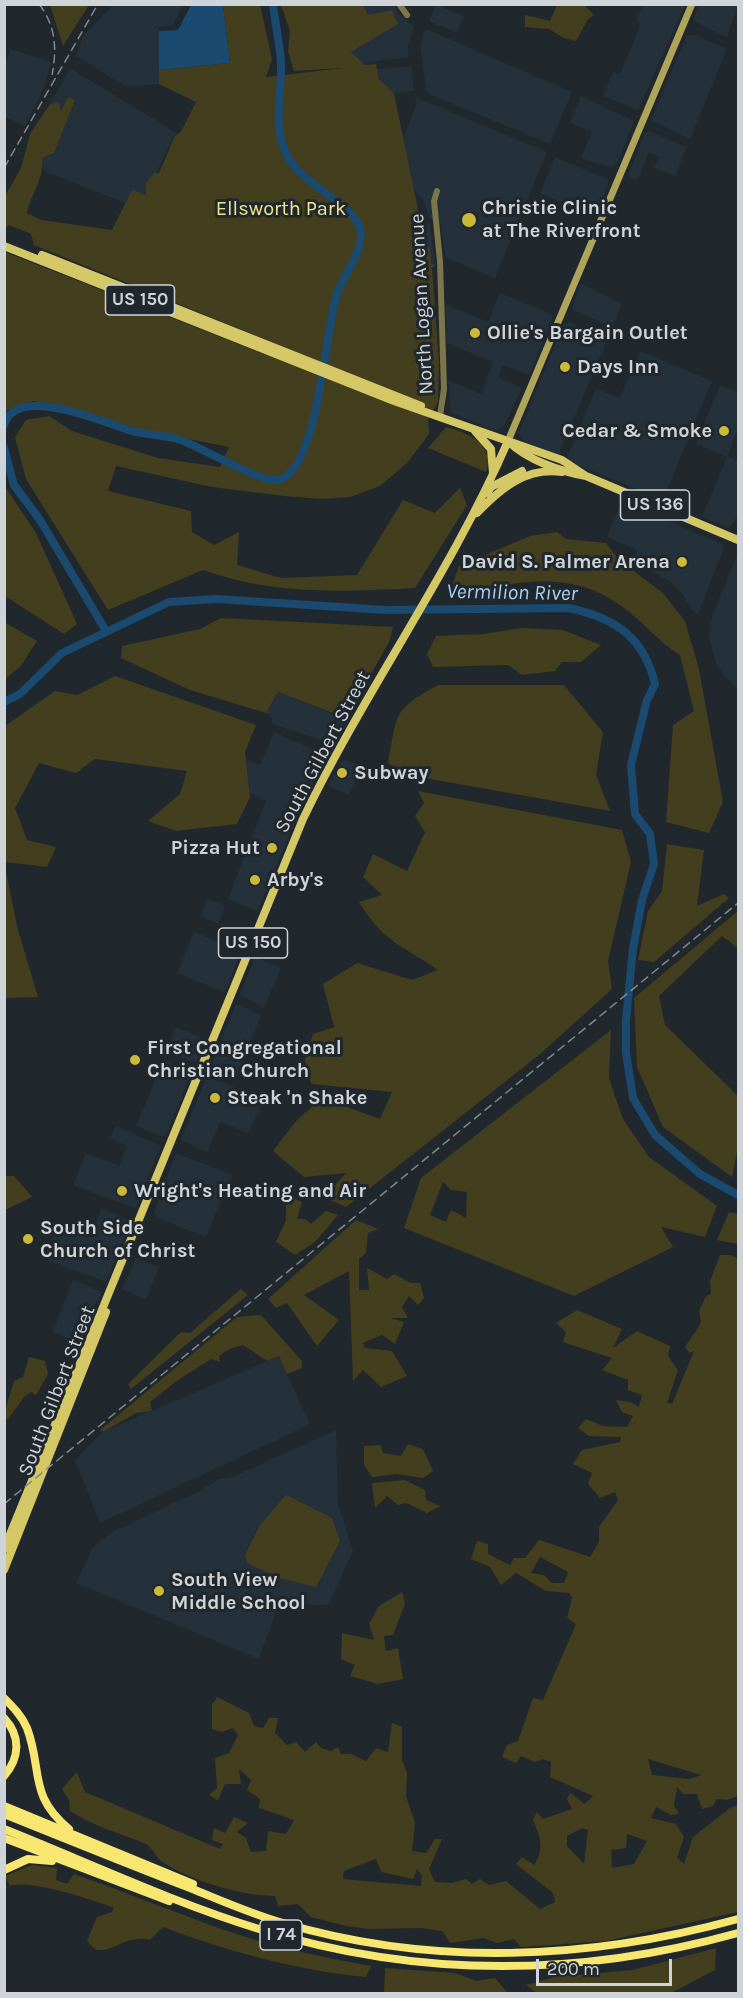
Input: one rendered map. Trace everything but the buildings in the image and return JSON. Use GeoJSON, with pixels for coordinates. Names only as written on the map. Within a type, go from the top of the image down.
{"type":"FeatureCollection","features":[{"type":"Feature","properties":{"kind":"highway"},"geometry":{"type":"LineString","coordinates":[[4,1698],[27,1729],[42,1798],[50,1812],[76,1835]]}},
{"type":"Feature","properties":{"kind":"highway"},"geometry":{"type":"LineString","coordinates":[[4,1718],[16,1737],[17,1751],[14,1764],[4,1776]]}},
{"type":"Feature","properties":{"kind":"highway"},"geometry":{"type":"LineString","coordinates":[[4,1806],[201,1887],[243,1909]]}},
{"type":"Feature","properties":{"kind":"highway","name":"I 74"},"geometry":{"type":"LineString","coordinates":[[4,1814],[281,1923],[363,1942],[467,1954],[534,1954],[622,1946],[686,1933],[738,1919]]}},
{"type":"Feature","properties":{"kind":"highway","name":"I 74"},"geometry":{"type":"LineString","coordinates":[[4,1829],[257,1929],[371,1956],[481,1967],[544,1967],[600,1962],[658,1953],[738,1933]]}},
{"type":"Feature","properties":{"kind":"highway"},"geometry":{"type":"LineString","coordinates":[[4,1838],[225,1922],[257,1929]]}},
{"type":"Feature","properties":{"kind":"highway"},"geometry":{"type":"LineString","coordinates":[[4,1870],[28,1859],[43,1859],[88,1871]]}},
{"type":"Feature","properties":{"kind":"main road"},"geometry":{"type":"LineString","coordinates":[[508,441],[692,4]]}},
{"type":"Feature","properties":{"kind":"main road","name":"US 150"},"geometry":{"type":"LineString","coordinates":[[4,240],[276,351]]}},
{"type":"Feature","properties":{"kind":"main road","name":"US 150"},"geometry":{"type":"LineString","coordinates":[[4,246],[474,430],[508,441]]}},
{"type":"Feature","properties":{"kind":"main road"},"geometry":{"type":"LineString","coordinates":[[474,430],[491,449],[493,476]]}},
{"type":"Feature","properties":{"kind":"main road","name":"US 136"},"geometry":{"type":"LineString","coordinates":[[508,441],[517,450],[569,473],[586,476],[738,540]]}},
{"type":"Feature","properties":{"kind":"main road","name":"US 136"},"geometry":{"type":"LineString","coordinates":[[508,441],[573,465],[586,476]]}},
{"type":"Feature","properties":{"kind":"main road","name":"South Gilbert Street"},"geometry":{"type":"LineString","coordinates":[[4,1570],[20,1520],[92,1330],[112,1290],[303,819],[337,752],[470,520],[485,500],[508,441]]}},
{"type":"Feature","properties":{"kind":"main road"},"geometry":{"type":"LineString","coordinates":[[485,500],[491,487],[517,472],[543,465],[586,476]]}},
{"type":"Feature","properties":{"kind":"main road"},"geometry":{"type":"LineString","coordinates":[[485,500],[527,474],[551,470],[569,473]]}},
{"type":"Feature","properties":{"kind":"main road","name":"South Gilbert Street"},"geometry":{"type":"LineString","coordinates":[[4,1548],[20,1520]]}},
{"type":"Feature","properties":{"kind":"street"},"geometry":{"type":"LineString","coordinates":[[399,4],[407,15]]}},
{"type":"Feature","properties":{"kind":"street","name":"North Logan Avenue"},"geometry":{"type":"LineString","coordinates":[[437,191],[434,201],[440,261],[444,388],[441,416]]}},
{"type":"Feature","properties":{"kind":"shaded area"},"geometry":{"type":"Polygon","coordinates":[[[114,4],[183,5],[173,25],[159,27],[159,84],[126,87],[76,56],[83,36],[114,4]]]}},
{"type":"Feature","properties":{"kind":"shaded area"},"geometry":{"type":"Polygon","coordinates":[[[361,5],[394,5],[400,16],[414,26],[408,45],[409,57],[362,63],[351,52],[390,29],[368,20],[361,5]]]}},
{"type":"Feature","properties":{"kind":"shaded area"},"geometry":{"type":"Polygon","coordinates":[[[436,5],[464,16],[457,33],[429,21],[436,5]]]}},
{"type":"Feature","properties":{"kind":"shaded area"},"geometry":{"type":"Polygon","coordinates":[[[643,5],[685,5],[638,110],[603,96],[613,72],[620,74],[641,24],[636,21],[643,5]]]}},
{"type":"Feature","properties":{"kind":"shaded area"},"geometry":{"type":"Polygon","coordinates":[[[698,5],[738,5],[727,37],[693,21],[698,5]]]}},
{"type":"Feature","properties":{"kind":"shaded area"},"geometry":{"type":"Polygon","coordinates":[[[426,29],[572,92],[550,144],[427,93],[420,45],[426,29]]]}},
{"type":"Feature","properties":{"kind":"shaded area"},"geometry":{"type":"Polygon","coordinates":[[[687,35],[695,35],[727,49],[690,139],[651,120],[687,35]]]}},
{"type":"Feature","properties":{"kind":"shaded area"},"geometry":{"type":"Polygon","coordinates":[[[11,49],[51,62],[44,88],[25,125],[5,117],[5,65],[11,49]]]}},
{"type":"Feature","properties":{"kind":"shaded area"},"geometry":{"type":"Polygon","coordinates":[[[411,66],[414,91],[394,93],[377,77],[375,69],[411,66]]]}},
{"type":"Feature","properties":{"kind":"shaded area"},"geometry":{"type":"Polygon","coordinates":[[[70,68],[178,134],[174,136],[146,195],[132,191],[126,203],[44,171],[42,158],[54,152],[75,100],[68,97],[61,112],[59,102],[50,104],[70,68]]]}},
{"type":"Feature","properties":{"kind":"shaded area"},"geometry":{"type":"Polygon","coordinates":[[[581,96],[634,121],[618,161],[612,168],[581,158],[592,132],[570,122],[581,96]]]}},
{"type":"Feature","properties":{"kind":"shaded area"},"geometry":{"type":"Polygon","coordinates":[[[415,97],[547,152],[495,278],[445,257],[441,223],[429,218],[423,199],[405,182],[399,149],[416,106],[415,97]]]}},
{"type":"Feature","properties":{"kind":"shaded area"},"geometry":{"type":"Polygon","coordinates":[[[645,132],[651,132],[687,147],[675,176],[654,168],[659,157],[649,152],[637,181],[628,176],[645,132]]]}},
{"type":"Feature","properties":{"kind":"shaded area"},"geometry":{"type":"Polygon","coordinates":[[[555,157],[607,179],[608,184],[595,216],[540,193],[555,157]]]}},
{"type":"Feature","properties":{"kind":"shaded area"},"geometry":{"type":"Polygon","coordinates":[[[414,222],[430,224],[435,265],[418,264],[414,222]]]}},
{"type":"Feature","properties":{"kind":"shaded area"},"geometry":{"type":"Polygon","coordinates":[[[581,283],[622,304],[612,327],[572,309],[581,283]]]}},
{"type":"Feature","properties":{"kind":"shaded area"},"geometry":{"type":"Polygon","coordinates":[[[500,293],[551,314],[552,320],[529,375],[503,365],[498,377],[522,388],[504,426],[496,431],[450,412],[449,381],[481,394],[493,362],[447,343],[445,304],[488,322],[500,293]]]}},
{"type":"Feature","properties":{"kind":"shaded area"},"geometry":{"type":"Polygon","coordinates":[[[569,322],[608,338],[558,456],[525,442],[519,433],[563,325],[569,322]]]}},
{"type":"Feature","properties":{"kind":"shaded area"},"geometry":{"type":"Polygon","coordinates":[[[640,351],[712,381],[663,500],[566,460],[596,389],[620,398],[640,351]]]}},
{"type":"Feature","properties":{"kind":"shaded area"},"geometry":{"type":"Polygon","coordinates":[[[720,385],[738,392],[738,429],[727,456],[738,461],[738,515],[729,528],[702,517],[727,457],[696,444],[720,385]]]}},
{"type":"Feature","properties":{"kind":"shaded area"},"geometry":{"type":"Polygon","coordinates":[[[622,501],[722,544],[723,550],[698,614],[692,610],[682,593],[672,583],[634,559],[637,550],[607,537],[622,501]]]}},
{"type":"Feature","properties":{"kind":"shaded area"},"geometry":{"type":"Polygon","coordinates":[[[738,553],[738,688],[723,674],[716,663],[709,637],[712,616],[738,553]]]}},
{"type":"Feature","properties":{"kind":"shaded area"},"geometry":{"type":"Polygon","coordinates":[[[278,692],[347,720],[333,744],[272,724],[272,718],[266,713],[278,692]]]}},
{"type":"Feature","properties":{"kind":"shaded area"},"geometry":{"type":"Polygon","coordinates":[[[274,732],[326,756],[296,819],[258,909],[254,910],[228,899],[266,801],[250,793],[246,760],[260,765],[274,732]]]}},
{"type":"Feature","properties":{"kind":"shaded area"},"geometry":{"type":"Polygon","coordinates":[[[345,760],[362,766],[349,795],[328,786],[341,761],[345,760]]]}},
{"type":"Feature","properties":{"kind":"shaded area"},"geometry":{"type":"Polygon","coordinates":[[[207,899],[225,906],[218,924],[200,916],[207,899]]]}},
{"type":"Feature","properties":{"kind":"shaded area"},"geometry":{"type":"Polygon","coordinates":[[[194,932],[241,951],[226,990],[220,990],[177,973],[194,932]]]}},
{"type":"Feature","properties":{"kind":"shaded area"},"geometry":{"type":"Polygon","coordinates":[[[255,957],[281,968],[264,1008],[240,995],[255,957]]]}},
{"type":"Feature","properties":{"kind":"shaded area"},"geometry":{"type":"Polygon","coordinates":[[[239,1005],[261,1015],[235,1081],[210,1068],[235,1006],[239,1005]]]}},
{"type":"Feature","properties":{"kind":"shaded area"},"geometry":{"type":"Polygon","coordinates":[[[176,1027],[205,1039],[196,1062],[166,1052],[176,1027]]]}},
{"type":"Feature","properties":{"kind":"shaded area"},"geometry":{"type":"Polygon","coordinates":[[[164,1059],[191,1073],[166,1135],[162,1136],[136,1126],[164,1059]]]}},
{"type":"Feature","properties":{"kind":"shaded area"},"geometry":{"type":"Polygon","coordinates":[[[210,1078],[261,1098],[261,1105],[248,1133],[220,1122],[207,1152],[181,1140],[206,1079],[210,1078]]]}},
{"type":"Feature","properties":{"kind":"shaded area"},"geometry":{"type":"Polygon","coordinates":[[[116,1126],[161,1146],[136,1208],[75,1186],[74,1183],[86,1153],[119,1166],[127,1146],[110,1138],[116,1126]]]}},
{"type":"Feature","properties":{"kind":"shaded area"},"geometry":{"type":"Polygon","coordinates":[[[176,1153],[232,1175],[206,1237],[158,1218],[154,1213],[176,1153]]]}},
{"type":"Feature","properties":{"kind":"shaded area"},"geometry":{"type":"Polygon","coordinates":[[[102,1208],[131,1221],[106,1282],[44,1259],[57,1226],[89,1238],[102,1208]]]}},
{"type":"Feature","properties":{"kind":"shaded area"},"geometry":{"type":"Polygon","coordinates":[[[136,1258],[159,1267],[146,1300],[122,1289],[136,1258]]]}},
{"type":"Feature","properties":{"kind":"shaded area"},"geometry":{"type":"Polygon","coordinates":[[[73,1280],[102,1292],[75,1341],[53,1332],[73,1280]]]}},
{"type":"Feature","properties":{"kind":"shaded area"},"geometry":{"type":"Polygon","coordinates":[[[279,1356],[310,1424],[100,1523],[75,1460],[103,1432],[279,1356]]]}},
{"type":"Feature","properties":{"kind":"shaded area"},"geometry":{"type":"Polygon","coordinates":[[[336,1430],[338,1504],[353,1551],[328,1605],[279,1603],[259,1659],[76,1583],[93,1547],[112,1532],[202,1490],[219,1479],[233,1477],[336,1430]]]}},
{"type":"Feature","properties":{"kind":"green space"},"geometry":{"type":"Polygon","coordinates":[[[50,5],[89,5],[63,46],[50,5]]]}},
{"type":"Feature","properties":{"kind":"green space","name":"Ellsworth Park"},"geometry":{"type":"Polygon","coordinates":[[[223,5],[260,5],[272,59],[266,77],[343,68],[294,71],[288,51],[290,31],[281,5],[363,5],[368,15],[392,10],[398,24],[351,52],[365,65],[376,64],[379,79],[394,93],[421,224],[418,246],[421,250],[430,247],[431,264],[435,265],[432,268],[439,362],[438,402],[428,419],[429,434],[407,463],[380,486],[350,497],[322,499],[212,487],[116,466],[108,491],[191,511],[192,532],[214,545],[239,532],[237,565],[281,578],[357,575],[403,500],[435,513],[460,488],[467,505],[415,588],[335,591],[282,588],[255,584],[203,570],[108,610],[26,479],[15,437],[26,420],[49,416],[72,431],[158,458],[220,467],[229,447],[138,429],[83,411],[34,401],[5,411],[5,252],[266,355],[274,357],[279,345],[34,245],[31,234],[9,225],[5,228],[5,196],[21,168],[30,134],[50,104],[59,102],[61,111],[68,97],[75,100],[54,153],[42,158],[40,179],[27,213],[41,220],[112,230],[132,190],[146,195],[146,183],[155,172],[159,173],[175,136],[181,132],[196,102],[159,84],[159,70],[230,63],[223,5]]]}},
{"type":"Feature","properties":{"kind":"green space"},"geometry":{"type":"Polygon","coordinates":[[[557,5],[584,5],[594,15],[588,19],[576,41],[564,38],[549,29],[525,27],[525,15],[550,21],[557,5]]]}},
{"type":"Feature","properties":{"kind":"green space"},"geometry":{"type":"Polygon","coordinates":[[[446,427],[471,437],[484,447],[488,463],[486,472],[428,448],[446,427]]]}},
{"type":"Feature","properties":{"kind":"green space"},"geometry":{"type":"Polygon","coordinates":[[[4,485],[36,533],[77,624],[64,634],[5,596],[4,485]]]}},
{"type":"Feature","properties":{"kind":"green space"},"geometry":{"type":"Polygon","coordinates":[[[557,532],[566,539],[606,543],[619,560],[663,593],[685,621],[699,669],[723,802],[709,833],[666,822],[673,725],[694,711],[680,655],[620,605],[599,593],[579,586],[558,582],[515,583],[449,595],[459,566],[530,536],[557,532]]]}},
{"type":"Feature","properties":{"kind":"green space"},"geometry":{"type":"Polygon","coordinates":[[[221,618],[393,627],[390,640],[354,704],[346,704],[338,715],[278,692],[266,713],[190,690],[121,658],[122,646],[200,629],[221,618]]]}},
{"type":"Feature","properties":{"kind":"green space"},"geometry":{"type":"Polygon","coordinates":[[[4,622],[37,641],[20,667],[5,679],[4,622]]]}},
{"type":"Feature","properties":{"kind":"green space"},"geometry":{"type":"Polygon","coordinates":[[[521,628],[563,630],[601,645],[581,662],[562,662],[555,671],[522,675],[508,665],[433,667],[427,654],[436,636],[484,634],[521,628]]]}},
{"type":"Feature","properties":{"kind":"green space"},"geometry":{"type":"Polygon","coordinates":[[[115,676],[256,725],[245,752],[250,797],[237,824],[176,831],[148,821],[180,794],[187,771],[95,759],[76,773],[39,763],[15,808],[27,840],[56,847],[47,867],[5,862],[5,726],[55,691],[77,695],[115,676]]]}},
{"type":"Feature","properties":{"kind":"green space"},"geometry":{"type":"Polygon","coordinates":[[[438,685],[564,685],[603,732],[596,775],[610,811],[408,775],[388,763],[393,733],[399,715],[412,701],[438,685]]]}},
{"type":"Feature","properties":{"kind":"green space"},"geometry":{"type":"Polygon","coordinates":[[[418,791],[622,830],[631,862],[608,961],[612,989],[539,1055],[346,1207],[324,1197],[346,1173],[304,1177],[273,1151],[297,1120],[322,1098],[380,1119],[392,1092],[311,1084],[305,1060],[313,1034],[334,1027],[323,984],[357,963],[412,980],[438,970],[385,935],[359,902],[382,895],[363,877],[373,854],[407,871],[425,832],[415,816],[424,803],[418,791]]]}},
{"type":"Feature","properties":{"kind":"green space"},"geometry":{"type":"Polygon","coordinates":[[[667,844],[704,850],[697,906],[724,894],[729,898],[654,962],[638,960],[648,911],[662,891],[667,844]]]}},
{"type":"Feature","properties":{"kind":"green space"},"geometry":{"type":"Polygon","coordinates":[[[5,867],[18,930],[38,997],[5,998],[5,867]]]}},
{"type":"Feature","properties":{"kind":"green space"},"geometry":{"type":"Polygon","coordinates":[[[738,911],[738,948],[722,936],[659,996],[665,1025],[738,1096],[738,1147],[732,1177],[663,1127],[637,1067],[634,998],[738,911]]]}},
{"type":"Feature","properties":{"kind":"green space"},"geometry":{"type":"Polygon","coordinates":[[[611,1030],[609,1078],[623,1119],[649,1157],[717,1206],[705,1237],[661,1227],[673,1247],[574,1296],[404,1228],[421,1178],[611,1030]],[[443,1182],[430,1215],[446,1222],[451,1210],[466,1218],[467,1192],[451,1190],[443,1182]]]}},
{"type":"Feature","properties":{"kind":"green space"},"geometry":{"type":"Polygon","coordinates":[[[5,1176],[14,1176],[32,1197],[5,1210],[5,1176]]]}},
{"type":"Feature","properties":{"kind":"green space"},"geometry":{"type":"Polygon","coordinates":[[[293,1198],[302,1202],[297,1219],[305,1219],[311,1224],[326,1211],[338,1215],[315,1242],[295,1255],[276,1242],[286,1220],[286,1205],[293,1198]]]}},
{"type":"Feature","properties":{"kind":"green space"},"geometry":{"type":"Polygon","coordinates":[[[729,1212],[738,1214],[738,1244],[717,1240],[729,1212]]]}},
{"type":"Feature","properties":{"kind":"green space"},"geometry":{"type":"Polygon","coordinates":[[[356,1220],[378,1229],[368,1233],[366,1253],[359,1259],[359,1290],[369,1290],[367,1268],[387,1279],[394,1274],[411,1283],[420,1283],[424,1298],[418,1305],[409,1296],[402,1307],[408,1318],[390,1318],[404,1322],[395,1344],[382,1335],[363,1343],[365,1348],[392,1351],[407,1376],[381,1387],[363,1370],[353,1381],[349,1271],[304,1295],[339,1320],[317,1346],[287,1303],[276,1308],[268,1299],[356,1220]]]}},
{"type":"Feature","properties":{"kind":"green space"},"geometry":{"type":"Polygon","coordinates":[[[720,1255],[731,1255],[738,1259],[738,1796],[727,1800],[717,1799],[713,1806],[702,1809],[697,1794],[683,1794],[677,1787],[674,1806],[679,1814],[671,1815],[656,1807],[651,1818],[676,1824],[684,1837],[677,1858],[684,1864],[693,1837],[730,1808],[738,1805],[738,1912],[606,1941],[521,1947],[514,1939],[497,1943],[483,1938],[450,1943],[442,1931],[421,1928],[370,1929],[346,1926],[311,1917],[298,1904],[278,1906],[275,1896],[216,1886],[172,1868],[161,1861],[146,1844],[99,1826],[70,1811],[69,1800],[62,1789],[77,1772],[85,1792],[220,1849],[223,1844],[212,1840],[214,1828],[225,1833],[234,1817],[248,1823],[237,1832],[246,1838],[251,1852],[266,1851],[268,1831],[286,1834],[294,1820],[259,1808],[260,1799],[247,1790],[251,1780],[239,1769],[241,1784],[225,1784],[218,1800],[209,1795],[217,1788],[215,1758],[229,1753],[238,1735],[233,1728],[222,1732],[212,1729],[212,1705],[217,1697],[249,1713],[254,1726],[263,1728],[269,1718],[278,1718],[275,1733],[287,1745],[296,1742],[305,1752],[316,1742],[321,1748],[331,1751],[338,1747],[341,1754],[351,1754],[366,1761],[376,1748],[388,1752],[392,1723],[402,1727],[402,1760],[407,1773],[406,1796],[415,1823],[412,1851],[426,1853],[435,1839],[442,1839],[429,1869],[435,1882],[452,1883],[466,1879],[472,1884],[480,1879],[489,1885],[506,1881],[540,1909],[555,1902],[553,1893],[516,1864],[522,1857],[534,1865],[537,1859],[540,1842],[533,1820],[537,1812],[543,1819],[572,1809],[567,1799],[570,1793],[585,1804],[593,1796],[550,1777],[551,1762],[543,1759],[535,1762],[521,1756],[516,1763],[502,1757],[507,1745],[518,1741],[533,1698],[543,1700],[576,1624],[567,1618],[572,1598],[569,1593],[546,1591],[516,1573],[501,1585],[490,1567],[471,1559],[477,1541],[488,1544],[488,1554],[510,1565],[514,1558],[525,1558],[539,1540],[590,1557],[599,1542],[599,1527],[618,1500],[615,1492],[600,1498],[588,1484],[592,1473],[573,1464],[582,1450],[620,1442],[621,1437],[589,1436],[578,1428],[586,1419],[603,1426],[627,1427],[633,1416],[622,1412],[616,1400],[630,1402],[639,1407],[642,1395],[628,1390],[628,1380],[602,1370],[612,1358],[563,1342],[566,1332],[556,1323],[577,1310],[622,1329],[613,1348],[637,1331],[670,1346],[668,1356],[678,1370],[667,1403],[672,1404],[694,1351],[690,1353],[685,1347],[701,1323],[699,1311],[706,1296],[711,1294],[710,1281],[720,1255]],[[540,1557],[531,1573],[544,1575],[552,1583],[564,1583],[568,1572],[540,1557]],[[648,1759],[652,1775],[689,1779],[702,1775],[648,1759]],[[582,1828],[567,1836],[567,1846],[584,1864],[588,1830],[582,1828]],[[627,1834],[626,1848],[611,1850],[612,1868],[634,1864],[647,1841],[627,1834]],[[376,1859],[344,1871],[343,1879],[421,1886],[422,1876],[417,1869],[413,1879],[381,1872],[376,1859]]]}},
{"type":"Feature","properties":{"kind":"green space"},"geometry":{"type":"Polygon","coordinates":[[[241,1289],[248,1295],[131,1389],[128,1384],[181,1332],[190,1333],[241,1289]]]}},
{"type":"Feature","properties":{"kind":"green space"},"geometry":{"type":"Polygon","coordinates":[[[261,1315],[302,1361],[302,1368],[287,1374],[279,1356],[267,1361],[243,1345],[229,1349],[219,1356],[220,1362],[211,1359],[178,1380],[150,1402],[152,1411],[136,1413],[103,1432],[100,1430],[237,1317],[261,1315]]]}},
{"type":"Feature","properties":{"kind":"green space"},"geometry":{"type":"Polygon","coordinates":[[[29,1357],[45,1361],[48,1374],[36,1395],[31,1392],[25,1396],[5,1420],[5,1411],[14,1381],[23,1377],[29,1357]]]}},
{"type":"Feature","properties":{"kind":"green space"},"geometry":{"type":"Polygon","coordinates":[[[408,1444],[423,1449],[433,1471],[423,1478],[397,1474],[372,1477],[364,1465],[364,1446],[381,1445],[383,1453],[401,1456],[408,1444]]]}},
{"type":"Feature","properties":{"kind":"green space"},"geometry":{"type":"Polygon","coordinates":[[[405,1480],[425,1490],[426,1500],[440,1506],[427,1513],[406,1503],[398,1505],[387,1496],[375,1508],[372,1483],[405,1480]]]}},
{"type":"Feature","properties":{"kind":"green space"},"geometry":{"type":"Polygon","coordinates":[[[286,1495],[332,1518],[340,1541],[316,1587],[279,1578],[247,1563],[245,1555],[260,1525],[286,1495]]]}},
{"type":"Feature","properties":{"kind":"green space"},"geometry":{"type":"Polygon","coordinates":[[[402,1592],[405,1604],[393,1635],[384,1636],[386,1651],[398,1648],[403,1679],[378,1684],[350,1676],[355,1665],[341,1659],[342,1633],[374,1640],[369,1624],[379,1606],[402,1592]]]}},
{"type":"Feature","properties":{"kind":"green space"},"geometry":{"type":"Polygon","coordinates":[[[32,1865],[57,1868],[56,1880],[67,1884],[74,1874],[265,1943],[371,1966],[366,1977],[315,1970],[237,1952],[163,1927],[150,1940],[134,1939],[110,1948],[96,1950],[87,1941],[97,1917],[112,1912],[114,1908],[46,1888],[31,1885],[10,1886],[5,1876],[32,1865]]]}},
{"type":"Feature","properties":{"kind":"green space"},"geometry":{"type":"Polygon","coordinates":[[[716,1948],[715,1970],[671,1993],[537,1993],[526,1985],[554,1977],[633,1970],[716,1948]]]}},
{"type":"Feature","properties":{"kind":"green space"},"geometry":{"type":"Polygon","coordinates":[[[385,1968],[455,1973],[476,1981],[495,1978],[508,1993],[384,1993],[385,1968]]]}},
{"type":"Feature","properties":{"kind":"water"},"geometry":{"type":"Polygon","coordinates":[[[191,5],[223,5],[230,63],[159,70],[159,31],[178,30],[191,5]]]}},
{"type":"Feature","properties":{"kind":"waterway"},"geometry":{"type":"LineString","coordinates":[[4,425],[12,413],[25,407],[43,406],[63,409],[132,431],[181,440],[258,476],[277,480],[291,472],[302,454],[311,429],[336,297],[357,252],[361,234],[359,225],[348,210],[301,174],[287,155],[282,143],[279,130],[281,63],[273,4]]}},
{"type":"Feature","properties":{"kind":"waterway"},"geometry":{"type":"LineString","coordinates":[[4,448],[14,485],[40,520],[106,631]]}},
{"type":"Feature","properties":{"kind":"waterway","name":"Vermilion River"},"geometry":{"type":"LineString","coordinates":[[4,702],[20,694],[62,653],[169,602],[217,599],[386,610],[569,608],[600,617],[614,624],[635,642],[650,668],[655,684],[647,700],[631,765],[635,814],[650,834],[654,864],[642,900],[633,949],[626,1020],[626,1053],[633,1098],[655,1135],[700,1174],[738,1195]]}},
{"type":"Feature","properties":{"kind":"railway"},"geometry":{"type":"LineString","coordinates":[[39,4],[49,21],[54,38],[52,75]]}},
{"type":"Feature","properties":{"kind":"railway"},"geometry":{"type":"LineString","coordinates":[[4,168],[98,4]]}},
{"type":"Feature","properties":{"kind":"railway"},"geometry":{"type":"LineString","coordinates":[[4,1504],[738,903]]}},
{"type":"Feature","properties":{"kind":"place","name":"Christie Clinic at The Riverfront"},"geometry":{"type":"Point","coordinates":[469,220]}},
{"type":"Feature","properties":{"kind":"place","name":"Ollie's Bargain Outlet"},"geometry":{"type":"Point","coordinates":[475,333]}},
{"type":"Feature","properties":{"kind":"place","name":"Days Inn"},"geometry":{"type":"Point","coordinates":[565,367]}},
{"type":"Feature","properties":{"kind":"place","name":"Cedar & Smoke"},"geometry":{"type":"Point","coordinates":[724,431]}},
{"type":"Feature","properties":{"kind":"place","name":"David S. Palmer Arena"},"geometry":{"type":"Point","coordinates":[682,562]}},
{"type":"Feature","properties":{"kind":"place","name":"Subway"},"geometry":{"type":"Point","coordinates":[342,773]}},
{"type":"Feature","properties":{"kind":"place","name":"Pizza Hut"},"geometry":{"type":"Point","coordinates":[272,848]}},
{"type":"Feature","properties":{"kind":"place","name":"Arby's"},"geometry":{"type":"Point","coordinates":[255,880]}},
{"type":"Feature","properties":{"kind":"place","name":"First Congregational Christian Church"},"geometry":{"type":"Point","coordinates":[135,1060]}},
{"type":"Feature","properties":{"kind":"place","name":"Steak 'n Shake"},"geometry":{"type":"Point","coordinates":[215,1098]}},
{"type":"Feature","properties":{"kind":"place","name":"Wright's Heating and Air"},"geometry":{"type":"Point","coordinates":[122,1191]}},
{"type":"Feature","properties":{"kind":"place","name":"South Side Church of Christ"},"geometry":{"type":"Point","coordinates":[28,1239]}},
{"type":"Feature","properties":{"kind":"place","name":"South View Middle School"},"geometry":{"type":"Point","coordinates":[159,1591]}}]}
